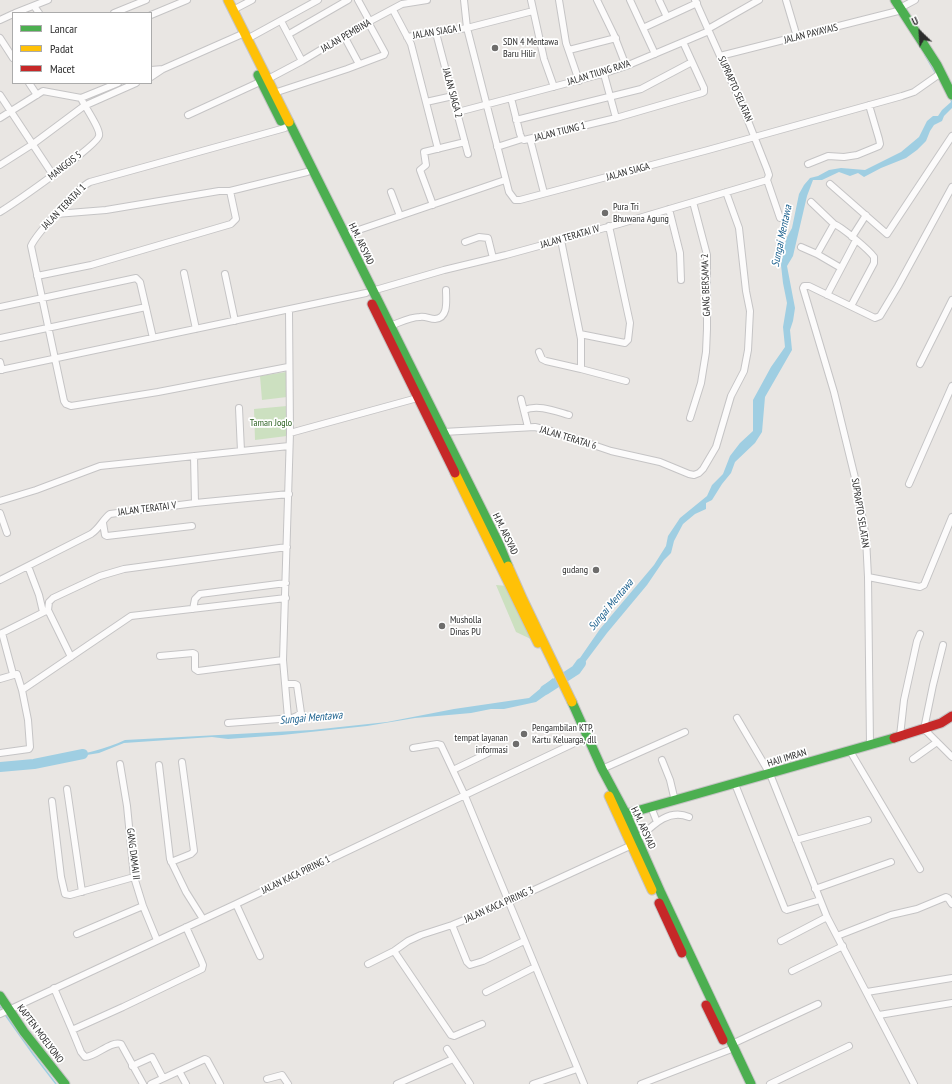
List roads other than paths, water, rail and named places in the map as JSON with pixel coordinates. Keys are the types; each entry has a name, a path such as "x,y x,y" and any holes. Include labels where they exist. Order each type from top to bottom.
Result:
{"street":[{"path":"17,12 48,0"},
{"path":"116,12 146,0"},
{"path":"152,14 188,0"},
{"name":"H.M. ARSYAD","path":"222,0 265,80 307,172 369,292 390,326 422,397 439,442 557,674"},
{"name":"H.M. ARSYAD","path":"228,0 243,37"},
{"path":"233,10 252,0"},
{"path":"152,70 163,68 282,21 318,0"},
{"path":"289,34 348,0"},
{"path":"274,93 385,54 358,0"},
{"name":"JALAN PEMBINA","path":"188,115 265,80 302,61 404,3 427,0"},
{"name":"JALAN SIAGA","path":"464,0 467,28 508,192 515,200 520,200 755,137 914,92 938,74"},
{"path":"531,0 545,66 554,87"},
{"path":"559,0 569,50 579,81"},
{"path":"597,0 616,38 626,66"},
{"path":"630,0 655,54"},
{"path":"659,0 667,17"},
{"name":"JALAN TIUNG RAYA","path":"458,112 579,81 626,66 708,30 758,0"},
{"path":"786,0 797,37"},
{"name":"JALAN PAYAYAIS","path":"720,56 797,37 899,8 915,0"},
{"path":"643,28 696,2"},
{"name":"SUPRAPTO SELATAN","path":"696,2 741,103 768,169 769,175 767,180 780,218"},
{"path":"34,6 38,12"},
{"path":"899,8 938,74 952,94"},
{"path":"393,10 411,44 438,149"},
{"name":"JALAN SIAGA I","path":"407,37 467,28 533,12"},
{"path":"0,20 12,14"},
{"path":"282,21 302,61"},
{"name":"JALAN SIAGA 2","path":"436,33 468,154"},
{"path":"344,36 359,64"},
{"path":"0,38 12,56"},
{"path":"569,50 616,38"},
{"path":"516,120 641,89 692,62 683,42"},
{"name":"JALAN TIUNG 1","path":"512,98 516,120 522,139 530,139 616,118 702,93 704,92 704,88 692,62"},
{"path":"152,76 163,68"},
{"path":"604,74 616,118"},
{"name":"H.M. ARSYAD","path":"265,80 274,93 277,106 344,234 384,330 443,432 499,544 562,685 602,769 626,814 634,842"},
{"path":"30,84 37,95"},
{"path":"0,118 44,91 81,98 116,84"},
{"path":"0,165 33,144 84,106 134,84"},
{"path":"0,95 53,175"},
{"path":"426,102 453,96"},
{"name":"MANGGIS 5","path":"0,212 53,175 87,148 99,136 97,127 84,106 81,98"},
{"path":"808,164 828,156 844,157 857,155 879,146 880,139 869,105"},
{"name":"JALAN TERATAI 1","path":"286,128 90,182 80,189 56,214 36,236 31,246 64,401 66,404 71,406 158,392 288,367"},
{"path":"830,184 886,234 888,234 952,136"},
{"path":"497,147 522,139"},
{"path":"530,139 544,193"},
{"path":"433,205 420,170 426,165 424,152 465,142"},
{"path":"56,214 106,210 219,191 230,191 307,172"},
{"path":"344,234 505,180"},
{"name":"JALAN TERATAI IV","path":"1,370 369,292 444,270 561,240 767,180"},
{"path":"866,215 827,295 874,318 878,318 882,315 952,186"},
{"path":"38,276 91,265 231,224 236,218 230,191"},
{"path":"391,192 400,216"},
{"name":"JALAN TERATAI 6","path":"443,432 528,427 555,432 611,451 660,462 688,474 697,474 703,469 716,446 731,396 744,371 748,350 750,311 746,291 739,228 726,192"},
{"name":"GANG BERSAMA 2","path":"690,418 701,383 706,352 707,321 707,255 693,202"},
{"path":"812,202 834,224 873,255 875,260 851,306"},
{"path":"669,209 680,253 681,280"},
{"path":"817,254 834,224"},
{"path":"580,334 625,343 628,340 630,324 610,226"},
{"path":"465,242 479,237 488,238 493,258"},
{"path":"561,240 580,334 581,369"},
{"path":"801,247 817,254 841,268"},
{"path":"184,273 196,329"},
{"path":"225,274 235,321"},
{"path":"0,307 136,278 140,282 153,338"},
{"name":"SUPRAPTO SELATAN","path":"827,295 809,286 804,286 803,288 834,392 857,486 866,538 868,577 870,745"},
{"path":"390,326 412,318 425,317 435,319 442,317 445,311 446,290"},
{"path":"920,364 952,300"},
{"path":"0,338 146,307"},
{"path":"288,718 283,660 289,494 289,310"},
{"path":"539,352 542,359 546,361 626,381"},
{"path":"0,362 1,370"},
{"path":"909,484 952,386"},
{"path":"290,433 422,397"},
{"path":"521,399 528,427"},
{"path":"239,408 241,451"},
{"path":"524,410 529,408 544,408 570,415"},
{"path":"0,501 36,490 96,468 289,446"},
{"path":"194,456 195,503"},
{"name":"JALAN TERATAI V","path":"0,580 91,534 103,524 110,514 195,503 289,494"},
{"path":"0,513 7,533"},
{"path":"868,577 920,587 924,586 952,517"},
{"path":"103,524 105,535 107,536 192,526"},
{"path":"13,674 1,634 46,611 49,602 53,598 94,579 118,570 203,557 287,547"},
{"path":"28,566 46,611 71,657"},
{"path":"193,609 195,599 200,594 286,583"},
{"path":"22,690 131,616 286,598"},
{"path":"900,736 904,700 917,641 920,634"},
{"path":"943,645 924,729 952,757"},
{"path":"160,656 193,653 195,654 195,669 198,671 283,660"},
{"path":"0,679 13,674 18,675 28,720 30,746 29,749 24,751 0,752"},
{"path":"228,723 297,716 301,713 297,685 285,684"},
{"name":"H.M. ARSYAD","path":"562,685 583,739 634,842 730,1047 751,1084"},
{"name":"HAJI IMRAN","path":"626,814 736,784 924,729 941,723 952,716"},
{"path":"737,718 770,774 827,917 914,1084"},
{"path":"602,769 685,732"},
{"name":"JALAN KACA PIRING 1","path":"4,1012 236,904 583,739"},
{"path":"913,759 937,742"},
{"path":"413,748 439,744 441,745 465,796 584,1084"},
{"path":"850,751 920,869"},
{"path":"453,770 488,753"},
{"path":"662,760 670,780 675,801"},
{"path":"171,862 191,854 194,851 182,762"},
{"name":"GANG DAMAI II","path":"120,764 127,806 134,877 142,906 157,940"},
{"path":"159,765 169,855 186,892 203,919"},
{"path":"736,784 785,909 787,910 820,900"},
{"path":"67,789 82,892"},
{"path":"52,801 61,878 64,891 67,895 134,877"},
{"path":"651,808 657,822"},
{"name":"JALAN KACA PIRING 3","path":"368,964 421,935 452,925 508,902 634,842 657,822 672,814 681,814 689,818"},
{"path":"796,840 868,820"},
{"path":"815,889 891,862"},
{"path":"838,936 891,916 917,909 947,896 952,904"},
{"path":"236,904 260,956"},
{"path":"77,934 142,906"},
{"path":"781,941 827,917"},
{"path":"452,925 467,962 470,965 483,961 524,941"},
{"path":"72,1030 202,969 203,965 186,927"},
{"path":"792,971 843,946"},
{"path":"394,951 451,1035 454,1036 482,1024"},
{"path":"486,992 535,967"},
{"path":"867,992 952,978"},
{"path":"54,988 81,1052 85,1057 87,1058 116,1043 119,1043 123,1047 143,1084"},
{"name":"KAPTEN MOELYONO","path":"0,996 4,1012 24,1032 65,1084"},
{"path":"878,1015 952,1003"},
{"path":"641,1084 730,1047 818,1004"},
{"path":"770,1084 849,1046"},
{"name":"H.M. ARSYAD","path":"730,1047 744,1084"},
{"path":"447,1049 470,1084"},
{"path":"132,1066 152,1057 163,1078"},
{"path":"151,1084 206,1059 220,1084"},
{"path":"397,1084 453,1059"},
{"path":"533,1084 577,1069"},
{"path":"180,1071 186,1084"},
{"path":"267,1079 282,1075 288,1084"}],"water":[{"name":"Sungai Mentawa","path":"952,96 952,108 944,116 942,121 934,125 926,141 906,158 864,177 858,173 850,176 839,172 822,180 813,180 807,196 793,256 787,266 795,308 790,330 792,350 765,397 762,432 755,443 735,462 731,473 712,500 706,503 706,509 695,514 683,524 674,541 671,553 664,560 647,585 607,633 574,677 571,671 600,629 654,565 666,546 668,536 680,518 707,496 712,485 723,474 730,456 740,443 753,431 753,400 771,367 785,347 783,327 787,303 781,265 786,239 792,228 799,194 804,185 810,178 818,176 829,170 841,168 865,170 901,152 919,137 927,121 933,116 938,116 951,102 949,97"},
{"name":"Sungai Mentawa","path":"553,678 556,686 536,702 504,709 491,709 471,713 415,718 367,726 282,735 228,739 212,737 124,743 99,753 38,763 34,766 23,765 0,767 0,765 79,755 125,740 312,730 387,722 454,709 529,698"}],"waterway":[{"path":"925,55 936,74"},
{"name":"Sungai Mentawa","path":"545,690 576,670 581,663"},
{"name":"Sungai Mentawa","path":"0,767 34,764 83,754"},
{"path":"6,1016 56,1084"}],"place":[{"name":"SDN 4 Mentawa Baru Hilir","path":"495,48"},
{"name":"Pura Tri Bhuwana Agung","path":"605,213"},
{"name":"gudang","path":"596,570"},
{"name":"Musholla Dinas PU","path":"442,626"},
{"name":"Pengambilan KTP, Kartu Keluarga, dll","path":"524,734"},
{"name":"tempat layanan informasi","path":"516,744"}],"park label":[{"name":"Taman Joglo","path":"271,423"}]}
